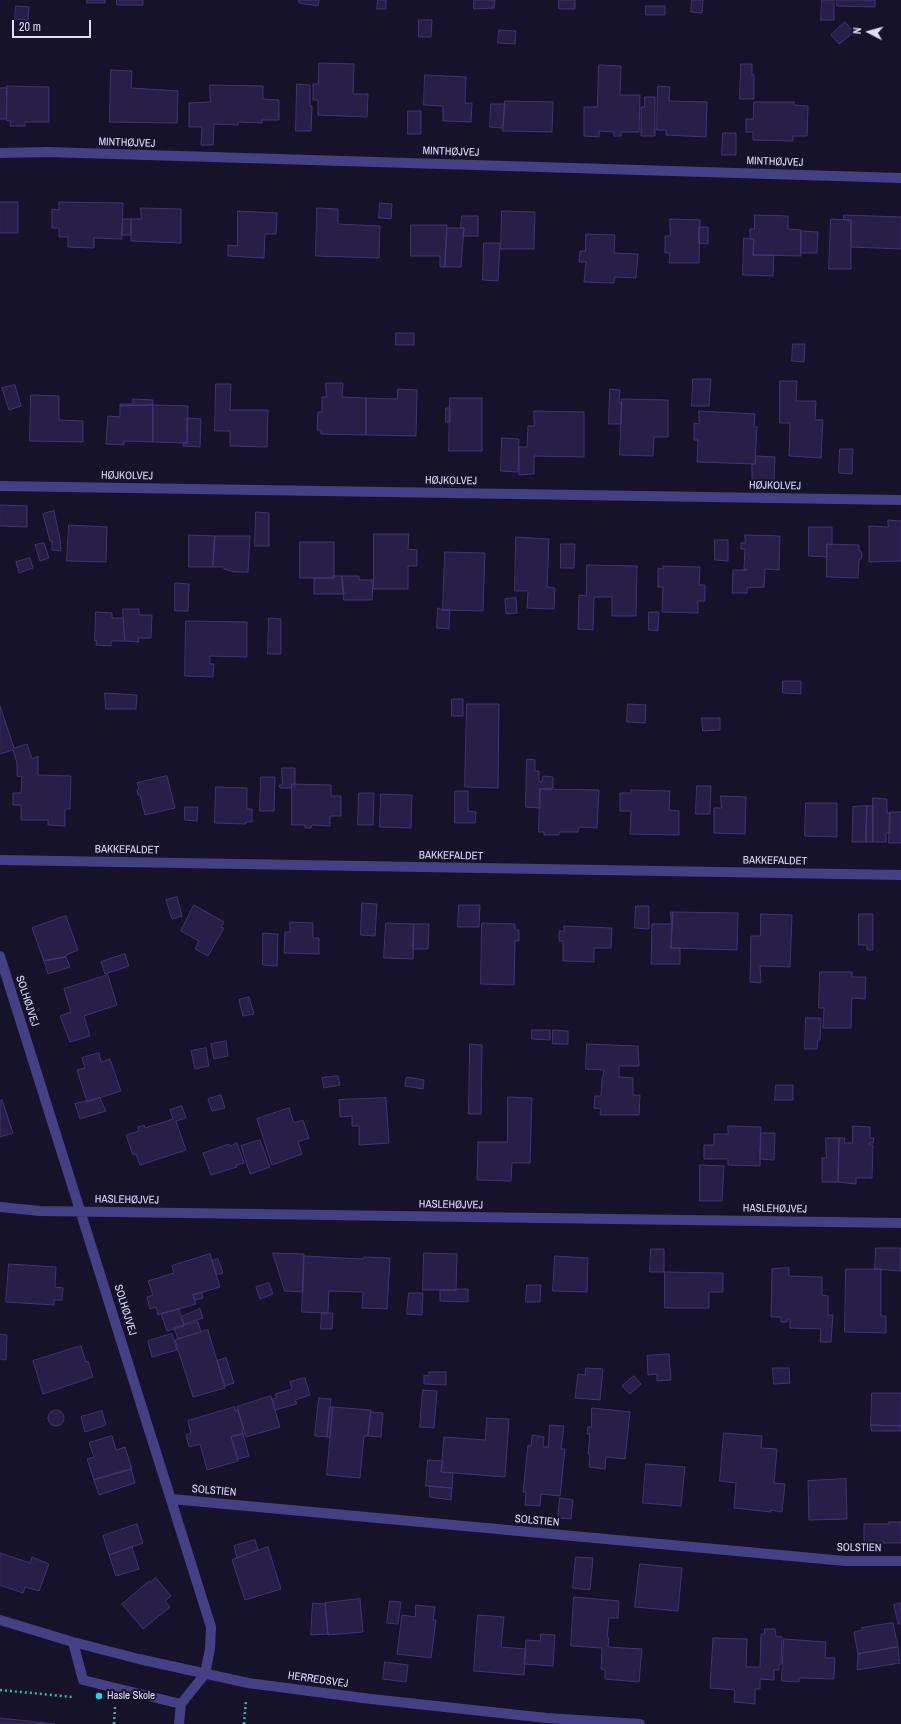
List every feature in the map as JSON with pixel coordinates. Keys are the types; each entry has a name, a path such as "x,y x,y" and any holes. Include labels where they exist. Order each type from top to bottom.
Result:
{"street":[{"name":"MINTHØJVEJ","path":"0,154 56,153 901,178"},
{"name":"HØJKOLVEJ","path":"0,486 901,500"},
{"name":"BAKKEFALDET","path":"0,860 901,875"},
{"name":"SOLHØJVEJ","path":"0,956 211,1627 210,1649 205,1674"},
{"name":"HASLEHØJVEJ","path":"0,1207 40,1211 901,1223"},
{"name":"SOLSTIEN","path":"171,1499 845,1561 901,1561"},
{"name":"HERREDSVEJ","path":"0,1620 73,1642 248,1683 548,1721 640,1724"},
{"path":"73,1642 83,1680 181,1704"},
{"path":"179,1724 181,1704 205,1674"}],"path":[{"path":"0,1690 77,1697"}],"building":[{"path":"87,0 105,0 105,3 87,3"},
{"path":"117,0 143,0 143,5 117,5"},
{"path":"299,0 319,0 318,6 299,3"},
{"path":"378,0 386,0 386,9 377,9"},
{"path":"474,0 495,0 494,8 474,9"},
{"path":"559,0 575,0 575,9 559,9"},
{"path":"692,0 703,0 702,13 691,12"},
{"path":"822,0 834,0 834,20 821,20"},
{"path":"837,0 875,0 875,7 837,6"},
{"path":"16,6 29,7 28,20 15,19"},
{"path":"646,6 665,6 665,15 646,15"},
{"path":"419,20 432,20 431,37 419,37"},
{"path":"845,22 854,32 839,44 831,35"},
{"path":"499,30 516,31 515,44 498,43"},
{"path":"319,63 354,64 353,94 368,94 367,117 318,115 318,100 313,100 313,84 318,84"},
{"path":"741,64 752,64 752,75 754,75 754,99 740,99"},
{"path":"599,65 621,66 620,95 640,95 639,132 621,132 621,136 614,136 614,132 599,131 599,137 584,136 584,107 597,107"},
{"path":"111,70 132,71 131,88 178,91 177,123 110,122"},
{"path":"425,75 466,77 465,103 472,103 471,122 443,121 443,106 424,105"},
{"path":"297,84 310,85 310,106 312,106 311,131 296,131"},
{"path":"210,85 263,86 263,99 279,100 279,120 262,120 262,123 238,122 238,125 214,124 213,145 201,145 202,127 189,127 189,103 210,102"},
{"path":"7,86 49,87 49,122 25,122 25,126 10,126 11,121 7,121"},
{"path":"658,86 670,87 669,101 707,102 706,137 666,135 666,130 657,130"},
{"path":"0,88 7,88 6,119 0,119"},
{"path":"645,97 655,97 655,136 641,136 641,107 644,107"},
{"path":"505,101 553,102 552,132 503,131"},
{"path":"754,102 794,102 794,105 808,106 807,136 793,136 793,141 753,140 753,132 746,132 746,119 753,119"},
{"path":"491,104 505,104 503,128 490,127"},
{"path":"408,111 421,111 421,134 408,134"},
{"path":"723,133 736,133 736,155 722,155"},
{"path":"0,202 18,202 18,233 0,233"},
{"path":"59,202 123,203 122,239 94,238 94,248 68,247 68,237 59,237 59,228 52,228 52,209 59,210"},
{"path":"380,203 392,204 391,219 379,218"},
{"path":"141,208 181,209 181,243 131,241 131,219 141,219"},
{"path":"317,208 338,209 338,224 380,226 379,258 316,256"},
{"path":"238,211 277,213 276,234 265,234 264,258 228,256 228,245 237,246"},
{"path":"502,211 535,212 534,249 501,249"},
{"path":"755,215 788,216 788,229 801,230 801,256 753,255 754,239 750,239 750,229 754,229"},
{"path":"844,215 901,217 901,249 851,247 851,220 844,220"},
{"path":"462,216 478,216 478,236 463,236 464,228 461,228"},
{"path":"123,219 131,219 131,235 122,235"},
{"path":"670,219 700,220 699,263 669,263 670,253 665,253 665,236 670,236"},
{"path":"831,219 851,220 851,269 829,269"},
{"path":"411,225 447,225 445,267 440,267 440,256 411,256"},
{"path":"699,227 708,227 708,244 699,243"},
{"path":"447,228 464,228 461,267 445,267"},
{"path":"801,231 818,232 817,253 801,253"},
{"path":"586,234 615,235 614,253 638,254 636,278 615,277 614,283 584,282 586,262 579,262 580,251 585,251"},
{"path":"744,238 754,239 753,255 774,255 773,276 743,275"},
{"path":"484,243 500,243 498,281 483,280"},
{"path":"396,333 414,333 414,345 396,345"},
{"path":"793,344 805,344 804,362 792,361"},
{"path":"693,379 711,379 709,406 692,406"},
{"path":"780,381 797,381 796,401 816,401 815,420 823,420 821,458 789,456 790,423 780,423"},
{"path":"326,383 343,383 342,397 366,398 366,435 321,434 321,430 317,430 318,412 322,412 322,397 326,397"},
{"path":"216,384 231,384 230,410 268,410 267,447 230,446 230,431 215,431"},
{"path":"15,385 21,406 9,410 2,388"},
{"path":"398,389 417,390 416,436 366,435 366,398 397,399"},
{"path":"610,389 620,390 619,403 622,403 621,424 609,424"},
{"path":"31,395 59,396 59,420 83,421 83,442 30,441"},
{"path":"450,398 482,398 482,451 449,451"},
{"path":"133,399 153,400 153,405 120,406 120,404 133,404"},
{"path":"622,399 668,400 668,437 654,437 653,456 620,455"},
{"path":"153,405 188,406 187,443 153,442"},
{"path":"153,405 153,442 124,441 124,445 106,444 108,416 120,417 120,406"},
{"path":"446,408 450,408 450,422 446,422"},
{"path":"534,411 584,412 584,457 534,456 534,474 519,475 519,447 527,447 528,426 534,426"},
{"path":"699,411 755,414 754,427 757,427 755,464 697,462 698,440 694,440 694,423 699,424"},
{"path":"187,418 201,419 200,447 183,446 183,443 187,443"},
{"path":"502,438 519,439 518,472 501,471"},
{"path":"840,449 853,449 852,474 839,473"},
{"path":"756,456 775,457 774,481 752,480 752,464 755,464"},
{"path":"0,505 27,506 27,527 0,526"},
{"path":"54,511 61,551 52,550 52,541 50,541 43,514"},
{"path":"256,512 269,513 269,546 255,546"},
{"path":"888,520 901,521 901,561 869,562 869,526 888,527"},
{"path":"69,525 107,527 106,562 67,561"},
{"path":"809,527 832,527 832,545 827,544 827,557 809,556"},
{"path":"374,534 409,534 408,549 417,550 417,566 408,566 408,589 374,589"},
{"path":"189,535 215,536 213,567 189,567"},
{"path":"745,535 780,536 779,570 765,569 764,587 747,588 747,593 732,593 733,570 747,570 744,569 745,549 741,549 741,543 745,543"},
{"path":"215,536 250,536 248,572 234,572 224,569 224,567 213,567"},
{"path":"516,537 549,539 547,587 555,588 554,609 527,608 528,591 515,591"},
{"path":"715,540 728,540 728,561 715,560"},
{"path":"300,542 334,542 334,578 300,578"},
{"path":"44,543 49,558 40,561 35,545"},
{"path":"561,544 575,544 574,568 561,568"},
{"path":"827,544 859,545 859,550 861,551 862,555 861,559 859,560 858,578 827,577"},
{"path":"445,552 485,553 483,611 443,610"},
{"path":"30,558 33,568 19,573 16,562"},
{"path":"587,565 637,566 636,616 612,616 612,597 594,597 593,630 578,629 579,595 586,596"},
{"path":"663,566 700,567 699,585 705,585 705,601 698,601 698,613 662,612 663,587 658,587 658,568 663,569"},
{"path":"333,576 342,576 344,594 314,594 314,578 334,578"},
{"path":"342,576 359,576 359,580 373,580 372,600 344,600"},
{"path":"175,583 189,584 188,611 175,611"},
{"path":"516,598 517,613 506,614 505,599"},
{"path":"438,608 443,610 450,609 449,629 437,628"},
{"path":"123,609 139,609 139,615 152,615 151,638 138,638 139,642 125,641"},
{"path":"96,612 112,613 112,618 123,618 125,641 111,641 111,646 96,645"},
{"path":"649,612 659,612 658,631 649,630"},
{"path":"269,618 281,619 281,654 268,654"},
{"path":"186,621 247,622 247,657 210,656 210,664 214,664 213,677 185,676"},
{"path":"783,681 801,681 801,694 783,693"},
{"path":"105,693 137,695 136,709 106,709"},
{"path":"452,699 463,699 463,716 452,716"},
{"path":"467,704 499,704 498,788 465,787"},
{"path":"628,704 646,705 645,723 627,722"},
{"path":"0,706 14,748 27,744 32,759 38,756 38,775 71,776 70,809 65,809 65,826 48,825 48,820 21,820 21,805 13,805 13,793 21,793 22,777 17,776 17,763 13,750 0,754"},
{"path":"702,718 720,718 720,730 703,731"},
{"path":"527,759 535,760 535,771 539,771 539,781 542,782 543,776 553,777 553,788 540,789 540,808 526,807"},
{"path":"282,768 295,768 295,785 292,784 292,788 280,788 279,785 282,785"},
{"path":"167,776 175,808 145,815 140,795 138,795 137,790 139,789 137,783"},
{"path":"261,777 275,777 274,811 260,811"},
{"path":"292,784 331,785 331,796 341,796 341,816 330,816 330,826 312,825 311,828 305,828 305,825 292,825"},
{"path":"697,786 711,786 710,814 696,814"},
{"path":"216,787 247,788 247,809 252,809 252,822 246,822 246,824 215,823"},
{"path":"540,789 599,790 597,828 579,827 578,832 559,832 559,835 544,835 544,832 539,832"},
{"path":"631,790 670,791 669,810 679,811 679,835 630,834 631,811 620,811 620,793 631,793"},
{"path":"455,791 468,791 468,811 476,812 475,823 455,823"},
{"path":"359,793 374,793 373,825 358,825"},
{"path":"381,794 412,795 411,828 380,827"},
{"path":"721,796 746,797 745,834 714,833 714,808 721,808"},
{"path":"873,798 887,799 887,813 890,813 890,833 886,833 886,842 873,842"},
{"path":"806,803 837,803 837,837 805,836"},
{"path":"867,806 873,806 873,842 866,842"},
{"path":"867,806 866,842 852,842 853,807"},
{"path":"185,807 198,807 197,821 185,820"},
{"path":"890,812 901,812 901,843 889,843"},
{"path":"177,897 182,916 172,919 166,900"},
{"path":"362,903 377,904 375,936 361,935"},
{"path":"194,905 224,922 221,927 224,928 208,956 195,949 199,941 181,931"},
{"path":"459,905 480,905 479,927 458,927"},
{"path":"636,906 649,906 649,929 635,928"},
{"path":"671,912 673,912 671,948 680,948 680,964 651,964 652,924 671,924"},
{"path":"673,912 738,913 737,950 671,948"},
{"path":"761,914 792,915 790,967 760,966 761,983 750,982 751,936 760,936"},
{"path":"859,914 873,914 873,950 867,950 867,945 859,945"},
{"path":"66,916 78,950 66,955 66,957 44,961 32,928"},
{"path":"290,922 313,923 313,938 319,938 319,954 284,953 285,932 290,932"},
{"path":"386,923 414,924 413,959 384,958"},
{"path":"482,923 515,924 515,930 519,930 519,941 515,941 514,985 481,984"},
{"path":"414,924 429,924 428,949 413,949"},
{"path":"564,926 612,928 611,948 594,948 594,962 563,961 563,941 559,941 559,931 564,931"},
{"path":"263,933 278,934 277,966 263,965"},
{"path":"125,954 129,966 105,974 101,962"},
{"path":"66,957 70,967 48,974 44,961"},
{"path":"820,972 852,972 852,977 866,977 865,999 852,998 851,1028 823,1028 824,1008 819,1008"},
{"path":"108,975 117,1005 84,1016 90,1036 70,1042 60,1016 71,1012 64,989"},
{"path":"249,997 254,1014 243,1016 239,1000"},
{"path":"806,1018 821,1018 820,1040 818,1040 817,1049 805,1049"},
{"path":"532,1030 550,1030 550,1040 532,1039"},
{"path":"553,1030 568,1031 568,1044 553,1044"},
{"path":"226,1041 228,1056 214,1059 211,1044"},
{"path":"470,1044 482,1045 481,1114 469,1114"},
{"path":"587,1044 638,1046 639,1066 619,1066 619,1077 633,1078 633,1095 640,1095 639,1115 600,1115 601,1109 594,1108 595,1096 601,1096 604,1070 586,1069"},
{"path":"206,1048 209,1066 195,1069 191,1051"},
{"path":"99,1053 101,1062 110,1059 121,1091 87,1102 77,1070 85,1068 82,1058"},
{"path":"338,1076 340,1085 324,1088 322,1078"},
{"path":"407,1077 424,1080 423,1089 405,1086"},
{"path":"776,1085 793,1085 793,1100 775,1100"},
{"path":"221,1095 225,1108 212,1111 208,1099"},
{"path":"508,1097 532,1098 530,1163 512,1163 511,1181 477,1180 478,1142 507,1142"},
{"path":"100,1098 106,1111 80,1119 75,1104"},
{"path":"386,1098 389,1143 359,1145 359,1126 352,1126 352,1116 340,1117 339,1100"},
{"path":"2,1100 13,1133 0,1137 0,1101"},
{"path":"182,1106 186,1118 176,1121 186,1150 140,1165 136,1154 133,1155 126,1135 139,1131 138,1127 144,1125 145,1128 173,1119 170,1110"},
{"path":"289,1108 294,1123 303,1120 309,1138 298,1142 302,1154 272,1165 257,1119"},
{"path":"728,1126 761,1127 760,1166 728,1165 728,1159 704,1159 704,1145 714,1145 714,1134 728,1134"},
{"path":"853,1126 870,1127 870,1138 874,1138 873,1143 869,1143 869,1145 873,1145 872,1178 856,1178 856,1184 838,1182 839,1138 845,1138 844,1143 852,1143"},
{"path":"761,1133 775,1133 774,1160 760,1159"},
{"path":"826,1138 839,1138 838,1182 822,1182 822,1158 826,1158"},
{"path":"260,1140 270,1167 250,1174 241,1146"},
{"path":"237,1143 244,1163 236,1165 237,1167 211,1175 203,1153 229,1144 230,1146"},
{"path":"700,1165 724,1166 722,1201 700,1201"},
{"path":"876,1248 900,1248 900,1271 875,1269"},
{"path":"651,1249 664,1249 664,1272 650,1272"},
{"path":"273,1253 304,1254 303,1292 285,1291"},
{"path":"424,1253 457,1254 456,1290 423,1290"},
{"path":"210,1254 220,1287 193,1295 196,1304 158,1315 156,1307 150,1309 147,1297 153,1295 148,1281 174,1273 172,1266"},
{"path":"304,1256 363,1259 364,1257 390,1258 387,1309 362,1308 363,1292 329,1291 328,1313 302,1312"},
{"path":"555,1256 588,1258 587,1292 553,1291"},
{"path":"218,1259 223,1273 216,1275 212,1261"},
{"path":"9,1264 56,1267 55,1287 63,1288 62,1300 54,1300 54,1305 6,1302"},
{"path":"789,1268 789,1276 822,1277 822,1295 828,1296 828,1315 833,1315 831,1342 820,1342 821,1329 790,1328 790,1319 787,1319 787,1322 781,1322 781,1317 771,1317 772,1269"},
{"path":"846,1269 881,1269 881,1316 886,1316 886,1333 845,1332"},
{"path":"665,1272 723,1273 723,1292 709,1292 709,1308 665,1308"},
{"path":"269,1283 273,1294 260,1299 256,1287"},
{"path":"527,1285 541,1285 540,1302 526,1302"},
{"path":"468,1289 468,1302 440,1301 440,1290"},
{"path":"202,1293 203,1298 195,1300 193,1295"},
{"path":"409,1293 423,1293 422,1315 407,1314"},
{"path":"179,1309 184,1326 167,1331 161,1314"},
{"path":"200,1309 203,1318 184,1324 181,1317"},
{"path":"322,1313 333,1313 332,1329 321,1329"},
{"path":"198,1322 201,1332 178,1339 174,1328"},
{"path":"208,1330 225,1388 193,1397 175,1340"},
{"path":"0,1334 7,1335 6,1360 0,1359"},
{"path":"172,1334 177,1350 152,1357 148,1341"},
{"path":"81,1346 93,1377 43,1394 33,1361"},
{"path":"669,1354 671,1380 657,1381 657,1374 648,1375 647,1356"},
{"path":"226,1358 234,1383 225,1386 217,1361"},
{"path":"586,1368 603,1369 600,1400 575,1398 578,1374 585,1375"},
{"path":"773,1368 789,1368 790,1383 774,1384"},
{"path":"429,1372 446,1372 446,1385 424,1384 424,1375 429,1376"},
{"path":"634,1376 641,1384 630,1394 622,1386"},
{"path":"305,1378 310,1395 295,1400 297,1404 275,1410 272,1399 277,1398 275,1394 292,1389 290,1382"},
{"path":"423,1390 437,1391 434,1428 420,1427"},
{"path":"872,1393 901,1393 901,1426 871,1425"},
{"path":"271,1396 280,1427 246,1437 237,1407"},
{"path":"319,1398 331,1399 327,1437 315,1436"},
{"path":"235,1407 235,1411 238,1410 244,1429 242,1430 243,1434 231,1437 238,1461 207,1470 200,1444 189,1447 186,1435 191,1433 188,1421"},
{"path":"330,1407 333,1407 330,1438 327,1437"},
{"path":"333,1407 371,1410 368,1436 364,1436 360,1478 327,1475"},
{"path":"592,1408 630,1412 625,1459 606,1457 605,1469 589,1467 590,1455 588,1454 590,1434 587,1434 588,1427 591,1427"},
{"path":"56,1410 63,1415 64,1418 59,1425 56,1426 49,1421 48,1418 53,1411"},
{"path":"102,1411 106,1425 85,1432 81,1417"},
{"path":"371,1412 383,1413 381,1437 368,1436"},
{"path":"487,1418 509,1419 505,1477 441,1472 444,1437 485,1440"},
{"path":"550,1425 564,1426 561,1449 565,1449 560,1496 541,1494 540,1506 525,1505 526,1492 523,1492 528,1445 531,1446 532,1435 544,1437 543,1447 548,1447"},
{"path":"871,1425 901,1426 901,1431 872,1431"},
{"path":"724,1433 762,1436 761,1448 777,1449 774,1483 785,1484 782,1512 734,1508 736,1483 720,1481"},
{"path":"243,1434 249,1456 238,1459 231,1437"},
{"path":"112,1436 116,1450 125,1447 132,1469 94,1480 87,1459 94,1457 89,1443"},
{"path":"428,1460 443,1461 441,1472 453,1473 452,1488 426,1486"},
{"path":"646,1464 685,1467 681,1506 643,1503"},
{"path":"131,1469 135,1483 99,1495 94,1480"},
{"path":"846,1479 847,1519 809,1520 808,1481"},
{"path":"430,1486 452,1488 451,1500 430,1497"},
{"path":"560,1498 573,1500 571,1519 558,1518"},
{"path":"889,1522 901,1522 901,1543 864,1543 864,1524 889,1524"},
{"path":"137,1524 143,1543 109,1555 103,1536"},
{"path":"255,1540 258,1550 237,1558 234,1546"},
{"path":"132,1547 139,1569 116,1576 109,1555"},
{"path":"268,1547 281,1589 245,1600 232,1560"},
{"path":"0,1553 30,1563 32,1557 49,1564 39,1591 25,1587 23,1593 0,1585"},
{"path":"576,1557 593,1558 590,1590 573,1588"},
{"path":"640,1564 682,1568 678,1611 635,1607"},
{"path":"156,1578 171,1596 165,1601 170,1607 143,1629 122,1604 149,1581 150,1582"},
{"path":"574,1597 619,1601 618,1618 609,1618 607,1638 609,1638 608,1647 642,1649 639,1682 605,1679 605,1670 601,1669 602,1648 571,1646"},
{"path":"360,1599 363,1632 328,1635 325,1603"},
{"path":"390,1601 401,1602 398,1624 387,1623"},
{"path":"313,1603 325,1604 328,1634 311,1635"},
{"path":"901,1603 901,1624 898,1624 894,1605"},
{"path":"416,1605 435,1607 433,1620 436,1620 431,1658 397,1654 402,1615 415,1617"},
{"path":"478,1615 504,1617 501,1647 526,1649 524,1675 474,1671"},
{"path":"893,1623 898,1647 858,1654 854,1632 863,1630 862,1628"},
{"path":"765,1629 775,1629 776,1636 782,1637 781,1664 779,1665 779,1670 774,1670 774,1680 760,1679 760,1689 755,1689 755,1704 734,1702 735,1690 710,1688 713,1638 747,1639 746,1667 760,1667 761,1634 764,1634"},
{"path":"541,1634 555,1635 553,1666 524,1664 526,1640 540,1641"},
{"path":"784,1639 826,1642 825,1658 835,1658 834,1679 799,1678 799,1682 782,1681"},
{"path":"898,1647 900,1663 857,1670 858,1654"},
{"path":"385,1662 408,1665 406,1682 383,1679"},
{"path":"0,1718 55,1724 0,1724"}],"place":[{"name":"Hasle Skole","path":"99,1696"}]}
